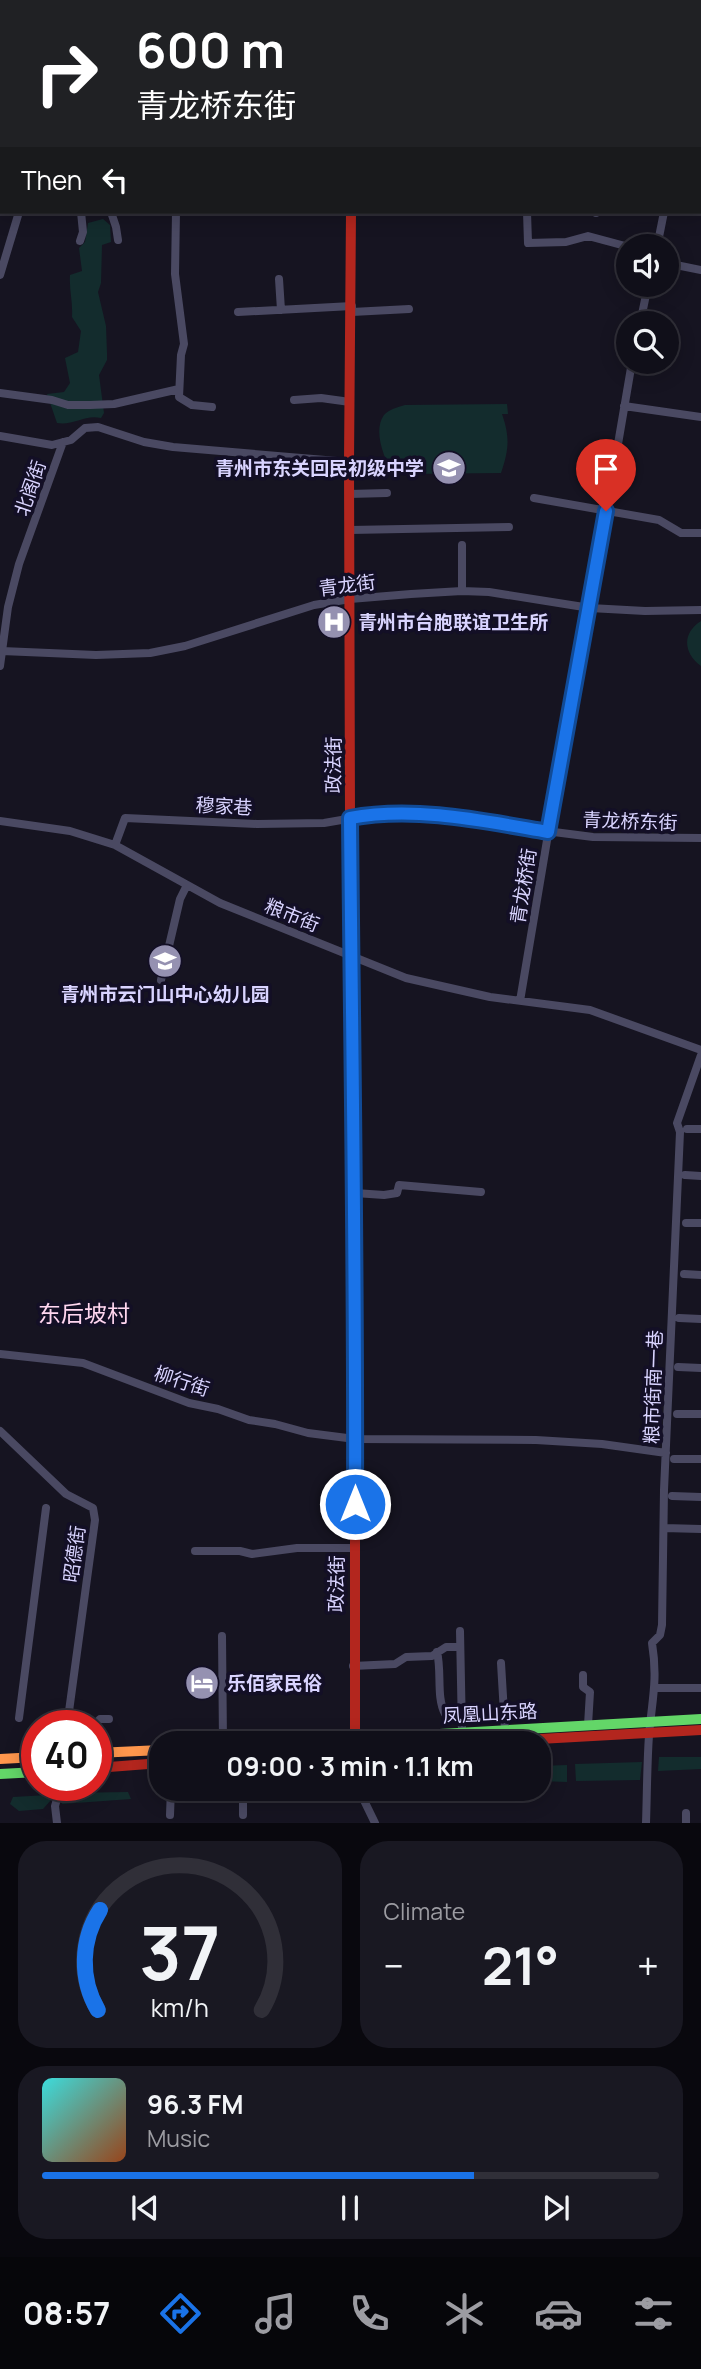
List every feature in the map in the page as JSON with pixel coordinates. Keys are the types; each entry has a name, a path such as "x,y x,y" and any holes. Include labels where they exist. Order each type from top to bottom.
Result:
{"street":[{"path":"0,275 18,214"},
{"path":"80,241 83,232 81,214"},
{"path":"112,214 117,240"},
{"path":"176,214 175,274 184,344 179,397 192,405 212,407"},
{"name":"政法街","path":"351,214 349,494 355,1193 355,1731"},
{"path":"527,214 528,243 566,242 588,236 616,244"},
{"path":"660,234 664,214"},
{"path":"679,266 701,270"},
{"path":"279,279 281,310"},
{"path":"239,312 409,309"},
{"name":"青龙桥街","path":"520,1002 630,374"},
{"path":"0,393 52,400 68,405 90,405 114,404 178,389"},
{"path":"293,400 321,398 350,402"},
{"path":"624,406 701,417"},
{"path":"0,436 52,444 71,440 85,428 98,427 144,442 173,447 349,462"},
{"name":"北阁街","path":"0,666 8,607 19,564 63,442"},
{"path":"349,494 387,492"},
{"path":"534,499 659,520 681,533 701,533"},
{"path":"350,530 509,527"},
{"path":"461,591 462,545"},
{"name":"青龙街","path":"2,650 96,655 150,653 185,646 314,605 350,599 461,591 505,594 590,608 701,610"},
{"name":"青龙桥东街","path":"350,818 376,814 421,815 604,837 701,838"},
{"name":"穆家巷","path":"115,845 125,818 257,824 324,823 350,818"},
{"name":"粮市街","path":"0,821 69,831 115,845 220,903 406,978 520,1002 590,1010 701,1050"},
{"path":"161,980 180,899 187,885"},
{"name":"粮市街南一巷","path":"646,1823 656,1665 652,1643 660,1635 662,1625 666,1453 680,1132 677,1123 701,1055"},
{"path":"687,1129 701,1129"},
{"path":"685,1175 701,1176"},
{"path":"355,1193 397,1193 399,1185 481,1192"},
{"path":"686,1223 701,1223"},
{"path":"684,1274 701,1275"},
{"path":"679,1318 701,1319"},
{"name":"柳行街","path":"0,1354 83,1363 189,1402 249,1420 308,1433 355,1439 536,1440 602,1444 666,1453"},
{"path":"678,1367 701,1368"},
{"path":"677,1414 701,1415"},
{"name":"昭德街","path":"0,1431 66,1494 93,1508 95,1520 69,1710"},
{"path":"674,1458 701,1459"},
{"path":"672,1496 701,1497"},
{"path":"19,1718 46,1508"},
{"path":"664,1528 701,1529"},
{"path":"195,1551 240,1551 252,1554 297,1548 354,1548"},
{"path":"460,1631 462,1731"},
{"path":"222,1636 223,1731"},
{"path":"353,1666 395,1664 406,1657 432,1656 446,1647 460,1647"},
{"path":"437,1652 441,1665 441,1707 445,1714"},
{"path":"501,1663 505,1730"},
{"path":"583,1675 583,1687 590,1692 588,1725"},
{"path":"655,1688 701,1688"},
{"name":"凤凰山东路","path":"551,1736 650,1727 701,1719"},
{"name":"凤凰山东路","path":"484,1731 588,1725 701,1730"},
{"path":"112,1752 149,1751"},
{"path":"0,1759 21,1757"},
{"path":"112,1767 149,1764"},
{"path":"0,1774 21,1773"},
{"path":"56,1801 57,1823"},
{"path":"170,1815 171,1801"},
{"path":"243,1801 243,1815"},
{"path":"364,1801 375,1823"},
{"path":"686,1813 686,1823"}],"green space":[{"path":"103,219 110,225 111,242 102,245 101,283 98,292 106,326 107,360 99,375 104,413 101,418 57,423 47,394 64,392 70,383 65,358 78,352 81,331 72,317 70,275 82,271 79,248 85,242 88,223"},
{"path":"507,404 508,414 502,414 508,444 501,473 406,474 388,465 379,433 384,415 391,410 405,405"},
{"path":"701,621 701,666 691,655 687,643 690,631"},
{"path":"659,1757 701,1757 701,1769 658,1771"},
{"path":"642,1762 640,1780 576,1781 575,1764"},
{"path":"567,1765 567,1782 551,1781 551,1766"},
{"path":"112,1792 128,1792 131,1799 112,1800"},
{"path":"13,1797 21,1797 21,1801 50,1801 43,1809 19,1811 10,1804"},
{"path":"63,1801 103,1801 62,1804"}],"traffic: fast":[{"path":"491,1731 701,1719"},
{"path":"0,1774 21,1773"}],"traffic: slow":[{"path":"350,819 355,1119 355,1430"},
{"path":"112,1752 149,1751"},
{"path":"0,1759 21,1758"}],"traffic: jam":[{"path":"350,819 351,214"},
{"path":"355,1430 355,1731"},
{"path":"551,1738 701,1730"},
{"path":"112,1767 149,1764"}],"place":[{"name":"青州市东关回民初级中学","path":"449,468"},
{"name":"青州市台胞联谊卫生所","path":"334,622"},
{"name":"青州市云门山中心幼儿园","path":"165,961"},
{"name":"乐佰家民俗","path":"202,1683"}],"district":[{"name":"东后坡村","path":"84,1314"}],"route":[{"path":"355,1504 355,1119 350,818 376,814 421,815 475,820 548,832 606,511"}]}
